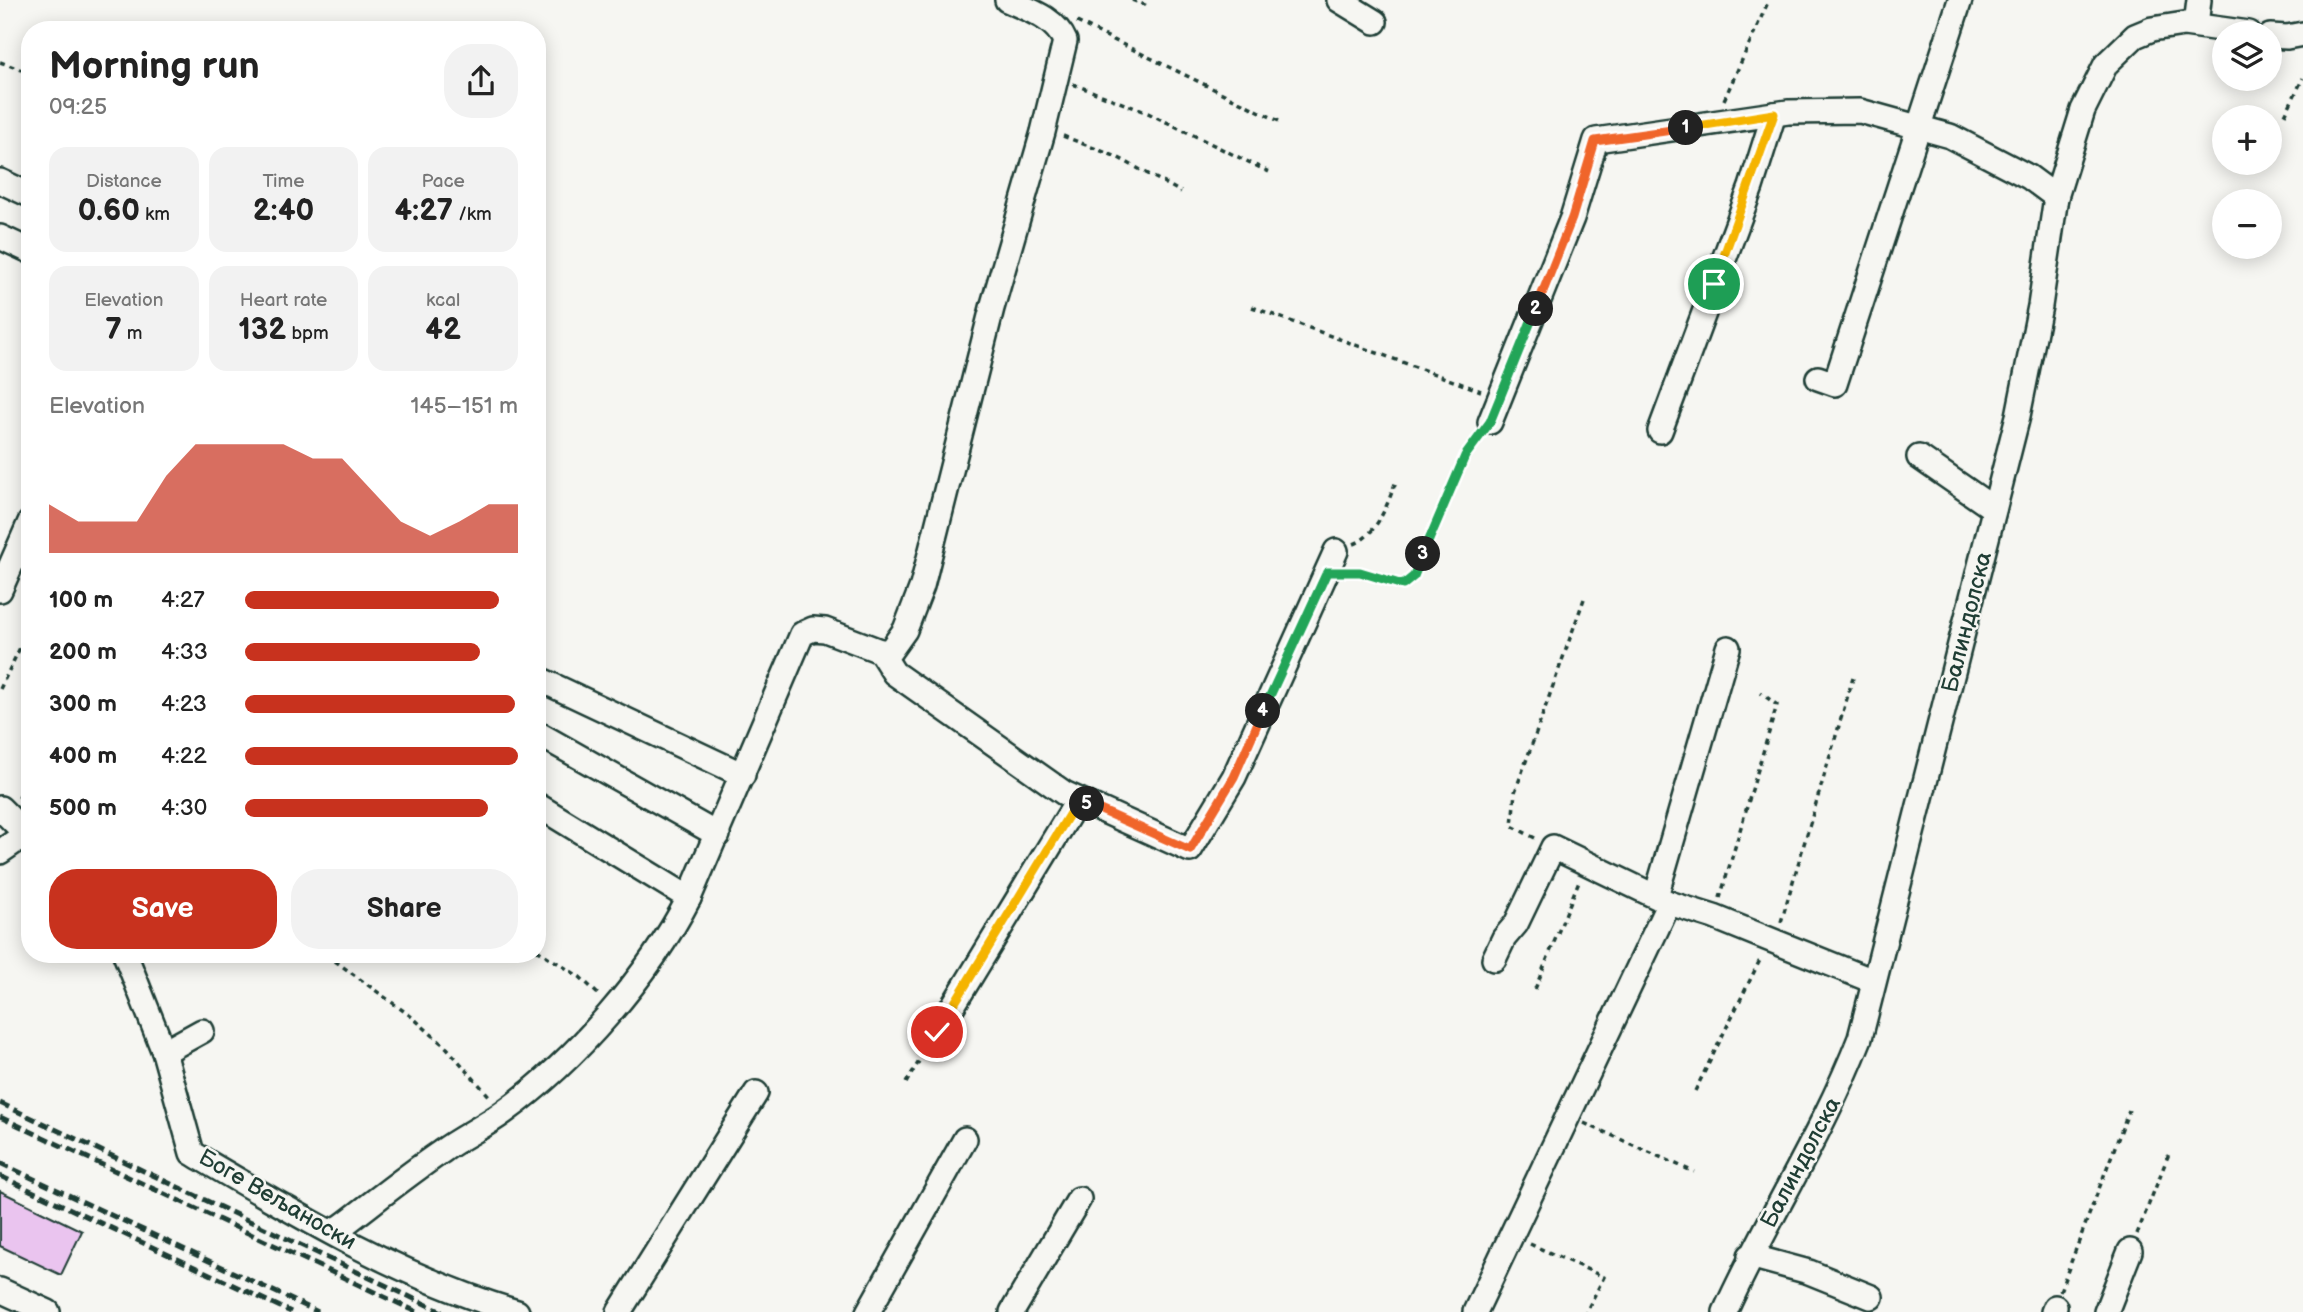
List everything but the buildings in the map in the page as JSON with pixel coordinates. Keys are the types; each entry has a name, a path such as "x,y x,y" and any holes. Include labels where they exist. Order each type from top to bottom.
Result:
{"street":[{"path":"331,1231 342,1226 441,1152 504,1112 564,1062 612,1007 675,926 718,835 802,634 813,629 825,630 880,651 890,651 905,630 922,586 992,308 1043,132 1065,41 1060,30 1051,23 1007,0"},
{"path":"1339,0 1375,22"},
{"path":"1818,378 1835,384 1960,0"},
{"path":"2196,25 2199,0"},
{"name":"Балиндолска","path":"1725,1312 1750,1256 1845,1077 1860,1038 2018,416 2040,306 2056,197 2083,110 2106,64 2135,36 2169,25 2212,27"},
{"path":"2282,37 2303,34"},
{"path":"1490,422 1572,218 1595,141 1774,114 1860,111 1950,136 2029,177 2056,197"},
{"path":"1660,431 1751,187 1764,135 1774,114"},
{"path":"0,181 21,191"},
{"path":"0,237 21,247"},
{"path":"1919,457 1994,509"},
{"path":"0,590 21,543"},
{"path":"880,651 894,673 972,731 1078,800 1190,850 1234,777 1331,561"},
{"path":"1475,1312 1569,1116 1663,899 1728,648"},
{"path":"546,682 744,775"},
{"path":"546,738 718,835"},
{"path":"937,1032 1078,800"},
{"path":"546,811 689,898"},
{"path":"5,813 21,829"},
{"path":"0,852 21,840"},
{"path":"1494,959 1504,938 1516,924 1553,847 1663,899 1873,981"},
{"name":"Боге Вељаноски","path":"129,963 164,1052 192,1153 419,1279 464,1297 517,1312"},
{"path":"164,1052 202,1031"},
{"path":"619,1312 757,1093"},
{"path":"868,1312 965,1139"},
{"path":"1012,1312 1079,1199"},
{"path":"2106,1312 2130,1251"},
{"path":"1750,1256 1809,1272 1871,1297"},
{"path":"0,1290 48,1312"}],"path":[{"path":"1132,0 1150,7"},
{"path":"1716,124 1769,0"},
{"path":"1051,23 1080,22 1279,121"},
{"path":"0,62 21,70"},
{"path":"2285,115 2303,78"},
{"path":"1055,80 1148,113 1269,172"},
{"path":"1043,132 1063,136 1116,157 1181,192"},
{"path":"1252,307 1500,398"},
{"path":"1331,561 1396,584 1409,583 1465,456 1490,422"},
{"path":"1331,561 1366,539 1391,497 1396,481"},
{"path":"1553,847 1512,826 1512,810 1515,792 1584,599"},
{"path":"0,689 21,646"},
{"path":"1695,1091 1773,940 1853,678"},
{"path":"1714,917 1777,705 1761,693"},
{"path":"5,813 21,788"},
{"path":"1535,989 1587,861"},
{"path":"546,956 580,977 612,1007"},
{"path":"338,963 412,1017 447,1048 504,1112"},
{"path":"906,1083 937,1032"},
{"path":"2054,1309 2129,1110"},
{"path":"1569,1116 1694,1172"},
{"path":"2130,1251 2169,1151"},
{"path":"1511,1235 1604,1277 1586,1312"}],"railway":[{"path":"0,1103 442,1312"},
{"path":"0,1117 417,1312"},
{"path":"0,1163 318,1312"},
{"path":"0,1176 291,1312"}],"route":[{"path":"937,1032 1078,800 1190,850 1234,777 1327,572 1360,572 1396,584 1409,583 1465,456 1490,422 1572,218 1595,141 1774,114 1764,135 1751,187 1714,284"}]}
